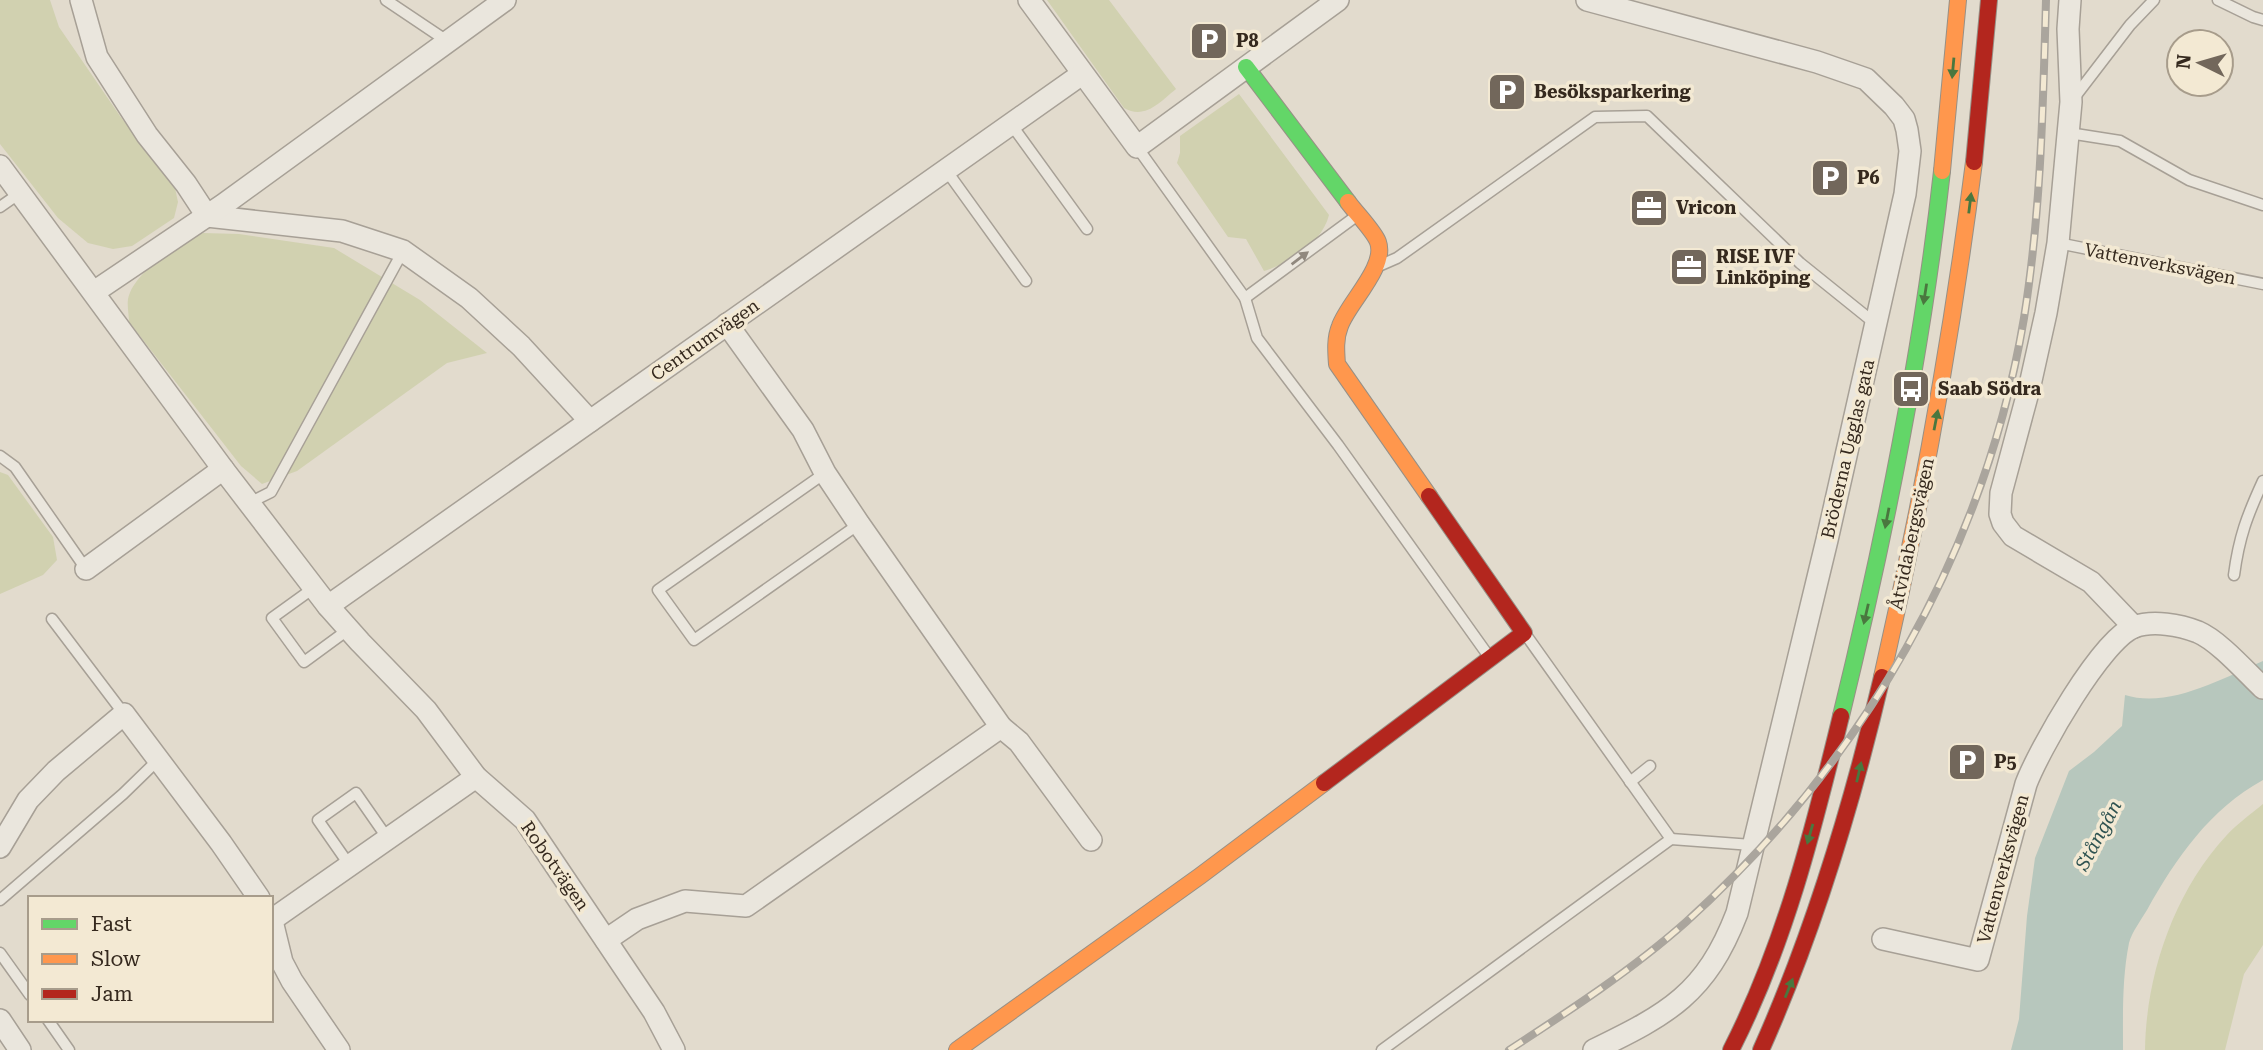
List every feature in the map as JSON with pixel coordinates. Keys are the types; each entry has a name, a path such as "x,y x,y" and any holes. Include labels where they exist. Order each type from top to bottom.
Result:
{"main road":[{"name":"Åtvidabergsvägen","path":"1731,1050 1763,980 1794,891 1828,770 1881,547 1911,389 1938,208 1958,0"},
{"name":"Åtvidabergsvägen","path":"1761,1050 1809,938 1833,868 1856,785 1908,559 1940,394 1964,243 1989,0"},
{"path":"957,1050 1200,876 1524,633 1337,364 1333,348 1339,323 1376,266 1378,242 1246,67"}],"street":[{"path":"81,0 97,57 147,135 186,184 207,216"},
{"path":"94,292 207,216 505,0"},
{"path":"1029,0 1137,147 1338,0"},
{"name":"Bröderna Ugglas gata","path":"1587,0 1866,79 1904,119 1909,172 1877,325 1737,913 1726,942 1709,969 1688,994 1664,1013 1594,1050"},
{"path":"2070,0 2068,29 2071,102 2058,243 2030,386 2001,493 2000,514 2013,536 2091,582 2134,627 2176,625 2201,633 2263,688"},
{"name":"Centrumvägen","path":"328,606 1082,74"},
{"name":"Robotvägen","path":"0,166 223,469 328,606 426,710 476,777 525,820 654,1012 674,1050"},
{"path":"207,216 342,231 403,251 469,298 521,346 590,421"},
{"path":"727,324 803,430 825,473 859,524 1001,727 1019,742 1091,841"},
{"path":"86,569 223,469"},
{"name":"Vattenverksvägen","path":"1883,939 1978,960 2026,784 2034,764 2050,732 2112,642 2134,627"},
{"path":"0,847 28,800 56,771 124,714 258,896"},
{"path":"606,940 637,919 685,901 746,906 1001,727"},
{"path":"273,917 476,777"},
{"path":"273,922 282,962 339,1050"},
{"path":"0,1020 20,1050"}],"lane":[{"path":"386,0 447,41"},
{"path":"2071,102 2130,25 2154,0"},
{"path":"2218,0 2253,18 2263,20"},
{"path":"1376,266 1397,258 1595,117 1647,116 1800,263 1877,325"},
{"path":"1011,124 1087,229"},
{"path":"2068,133 2120,141 2189,180 2263,205"},
{"path":"1137,147 1245,298 1257,338 1338,445 1491,659"},
{"path":"946,170 1026,281"},
{"path":"0,207 20,192"},
{"path":"1245,298 1357,215"},
{"name":"Vattenverksvägen","path":"2058,243 2263,284"},
{"path":"249,503 271,492 403,251"},
{"path":"0,456 15,467 86,569"},
{"path":"825,473 658,590 694,640 859,524"},
{"path":"2234,575 2238,541 2263,481"},
{"path":"314,587 272,618 304,662 349,629"},
{"path":"52,619 124,714"},
{"path":"1524,633 1671,839"},
{"path":"0,900 123,794 159,759"},
{"path":"1630,782 1650,766"},
{"path":"350,866 318,820 356,793 388,839"},
{"path":"1382,1050 1671,839 1752,845"},
{"path":"0,953 28,992"},
{"path":"49,1022 69,1050"}],"green space":[{"path":"0,0 50,0 59,27 120,116 175,188 178,202 174,218 132,246 113,249 88,243 58,218 0,144"},
{"path":"1047,0 1109,0 1176,89 1145,111 1124,108"},
{"path":"1239,94 1329,215 1320,234 1304,250 1284,263 1264,271 1246,239 1228,237 1177,163 1180,136"},
{"path":"203,233 239,234 334,248 420,300 487,353 447,363 297,471 262,484 241,466 129,322 128,299 139,278 170,251"},
{"path":"0,472 8,475 53,537 57,560 43,575 0,594"},
{"path":"2263,804 2263,945 2244,974 2225,1050 2145,1050 2157,964 2178,909 2208,858 2230,832"}],"water":[{"name":"Stångån","path":"2263,661 2263,780 2227,805 2196,836 2134,930 2125,969 2123,1050 2011,1050 2019,1019 2027,916 2035,858 2069,771 2122,726 2125,695 2159,698 2177,695 2196,690"}],"railway":[{"path":"1509,1050 1644,957 1686,922 1749,860 1807,794 1860,723 1906,649 1946,570 1979,489 2005,405 2024,318 2038,199 2046,0"}],"traffic: fast":[{"path":"1246,67 1348,202"},
{"path":"1841,716 1873,581 1913,376 1942,171"}],"traffic: slow":[{"path":"1942,171 1958,0"},
{"path":"1882,677 1934,421 1974,162"},
{"path":"1348,202 1376,238 1379,252 1372,274 1340,326 1336,349 1337,364 1429,496"},
{"path":"957,1050 1200,876 1324,783"}],"traffic: jam":[{"path":"1974,162 1989,0"},
{"path":"1324,783 1524,633 1429,496"},
{"path":"1761,1050 1815,913 1845,819 1882,677"},
{"path":"1731,1050 1767,969 1796,886 1841,716"}],"place":[{"name":"P8","path":"1209,41"},
{"name":"Besöksparkering","path":"1507,92"},
{"name":"P6","path":"1830,178"},
{"name":"Vricon","path":"1649,208"},
{"name":"RISE IVF Linköping","path":"1689,267"},
{"name":"Saab Södra","path":"1911,389"},
{"name":"P5","path":"1967,762"}]}
